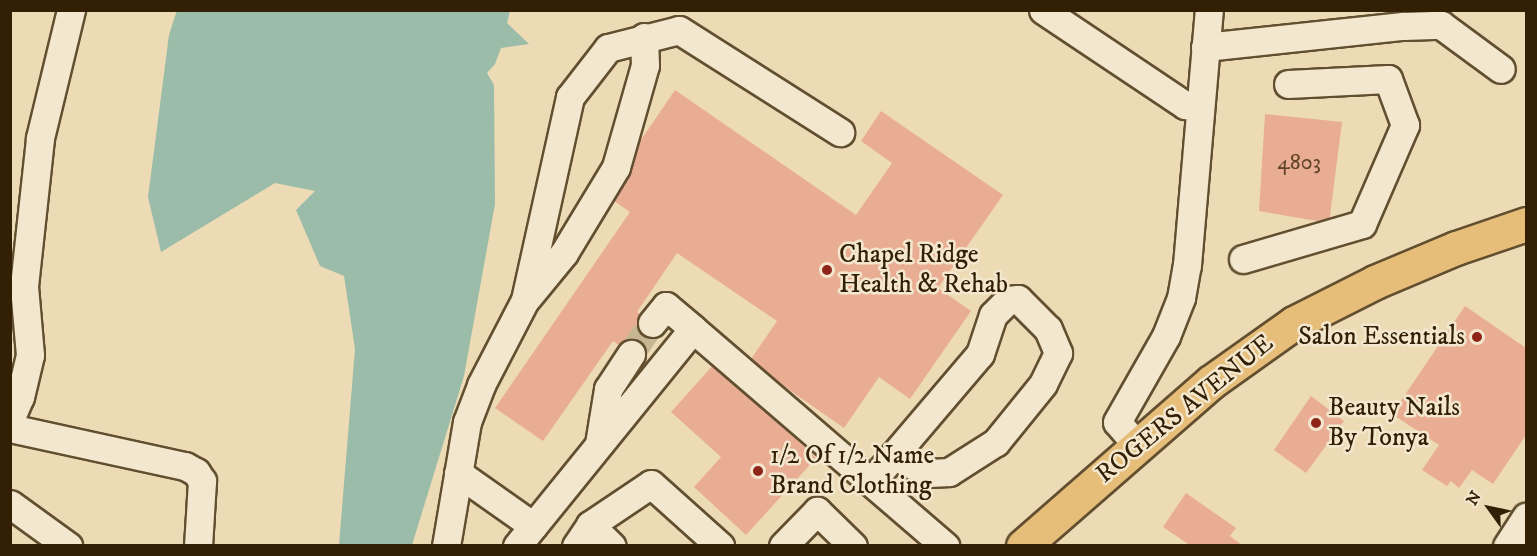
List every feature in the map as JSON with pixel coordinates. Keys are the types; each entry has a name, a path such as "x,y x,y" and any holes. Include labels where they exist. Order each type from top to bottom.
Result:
{"main road":[{"name":"ROGERS AVENUE","path":"1023,546 1210,382 1294,323 1375,282 1456,248 1527,224"}],"street":[{"path":"10,420 20,397 30,355 24,286 40,138 71,10"},
{"path":"1043,10 1185,105 1199,105"},
{"path":"1137,445 1118,422 1166,336 1181,297 1187,265 1209,10"},
{"path":"1205,47 1342,21 1440,18 1502,69"},
{"path":"525,300 570,97 608,48 644,37 679,30 840,132"},
{"path":"446,546 467,422 481,385 525,300 564,253 616,167 645,65 644,37"},
{"path":"1243,259 1362,224 1405,125 1388,79 1288,84"},
{"path":"871,482 980,354 993,315 1008,300 1018,298 1048,329 1059,353 1043,384 996,442 949,472 929,473 894,456"},
{"path":"652,323 666,306 945,546"},
{"path":"458,472 525,536 693,329"},
{"path":"599,444 608,389 632,354"},
{"path":"10,428 185,466 196,472 202,481 198,546"},
{"path":"583,535 651,484 720,546"},
{"path":"10,504 68,546"},
{"path":"783,546 817,511 853,546"},
{"path":"1507,546 1527,517"},
{"path":"583,535 612,546"}],"shaded area":[{"path":"177,10 510,11 507,23 529,44 501,48 495,64 487,73 494,85 495,204 464,376 412,545 339,545 355,349 344,276 320,266 296,210 315,191 275,183 161,252 148,197 169,35"}],"building":[{"name":"Chapel Ridge Health & Rehab","path":"675,90 856,215 892,163 861,141 881,111 1003,195 938,288 971,311 910,399 879,377 844,428 749,362 777,321 677,253 637,312 663,330 642,361 613,341 543,441 495,408 630,212 604,194"},
{"path":"1265,114 1342,122 1329,223 1259,211"},
{"path":"1465,306 1526,348 1526,435 1493,484 1472,470 1459,488 1451,481 1447,486 1422,470 1439,445 1392,414"},
{"path":"714,364 816,458 746,535 694,487 721,457 671,412"},
{"path":"1311,396 1344,421 1306,473 1274,450"},
{"path":"1186,493 1236,528 1230,536 1243,546 1191,546 1163,527"}],"tunnel":[{"path":"631,354 652,323"}],"place":[{"name":"Chapel Ridge Health & Rehab","path":"827,270"},
{"name":"Salon Essentials","path":"1477,337"},
{"name":"Beauty Nails By Tonya","path":"1316,423"},
{"name":"1/2 Of 1/2 Name Brand Clothing","path":"758,471"}]}
